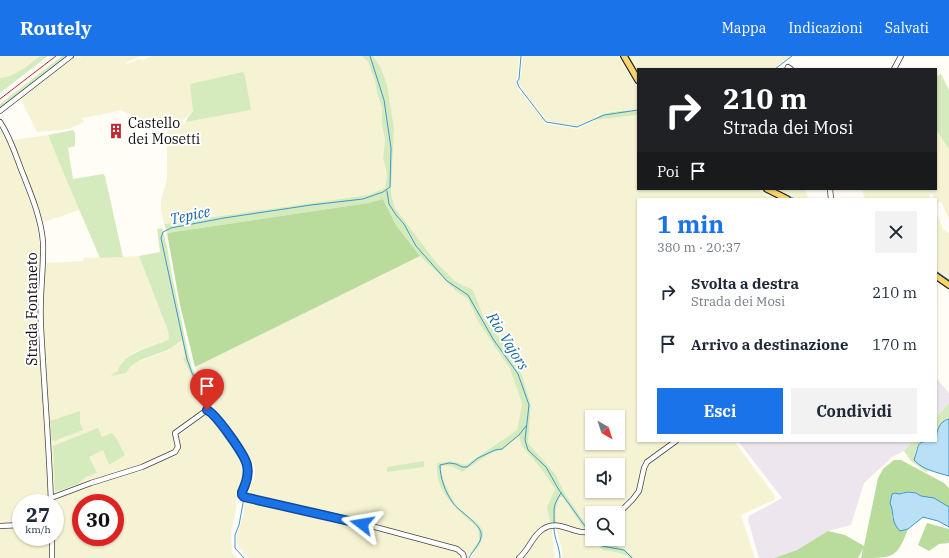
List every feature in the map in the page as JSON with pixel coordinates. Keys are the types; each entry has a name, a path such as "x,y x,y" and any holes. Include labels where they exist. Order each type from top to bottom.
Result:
{"main road":[{"path":"624,56 637,78"},
{"path":"769,190 785,198"},
{"path":"937,277 949,284"}],"street":[{"path":"0,112 71,56"},
{"path":"895,68 901,56"},
{"name":"Strada Fontaneto","path":"0,122 7,133 28,185 39,220 42,240 43,258 40,323 47,412 51,494"},
{"path":"64,494 91,483 142,467 175,452 178,447 175,433 207,410 213,414 234,441 246,464 248,474 242,495 247,498 334,516 457,549 463,554 464,558"},
{"path":"625,507 639,491 644,468 647,462 675,442"},
{"path":"0,526 12,525"},
{"path":"519,558 526,551 539,532 544,528 555,525 585,533"},
{"path":"52,546 52,558"}],"shaded area":[{"path":"0,56 40,56 17,73 5,78 0,78"},
{"path":"73,56 80,58 81,56 140,56 126,63 127,64 139,59 144,60 152,56 362,56 368,62 382,108 382,125 385,141 383,158 387,173 385,188 368,195 164,224 161,201 167,179 167,129 184,125 186,122 251,110 193,111 181,122 166,126 158,126 120,110 83,118 84,122 71,128 37,132 20,98"},
{"path":"373,56 520,56 516,84 518,89 546,124 578,129 598,119 637,115 637,190 758,190 774,198 637,198 637,442 672,442 647,460 641,470 638,488 621,506 585,506 585,523 564,492 556,475 528,443 531,405 522,375 505,345 484,318 473,290 455,281 436,262 395,208 391,194 394,128 387,84 381,68"},
{"path":"523,56 618,56 637,87 637,110 614,111 598,115 593,120 575,127 547,121 518,83"},
{"path":"626,56 791,56 775,68 637,68 637,72"},
{"path":"0,129 6,138 25,186 36,220 41,252 38,293 38,322 47,455 48,494 12,494 12,546 49,546 50,558 0,558"},
{"path":"937,131 949,149 949,220 941,201 937,203 937,198 934,198 932,194 929,195 930,198 865,198 862,190 937,190"},
{"path":"48,135 80,210 41,223 31,189 13,140"},
{"path":"778,190 805,190 809,198 796,198"},
{"path":"937,214 943,229 949,233 949,278 937,271"},
{"path":"139,256 168,331 169,339 135,352 120,364 135,363 167,351 182,340 185,357 193,379 209,407 176,432 174,438 176,447 174,452 136,468 52,494 49,408 45,381 42,309 45,263 83,261 84,258"},
{"path":"420,256 455,290 468,299 479,323 510,369 522,404 517,430 465,465 451,461 437,463 436,472 450,502 478,528 479,540 468,558 466,558 454,547 248,497 246,495 255,477 255,468 244,447 219,412 214,408 215,405 212,395 195,367"},
{"path":"937,379 949,393 949,403 937,416"},
{"path":"207,414 212,418 242,462 243,476 237,493 236,510 231,531 232,553 237,558 54,558 54,546 64,546 64,495 136,471 138,473 157,462 177,455 180,448 178,436"},
{"path":"519,435 530,456 543,471 555,489 547,507 550,523 539,527 520,555 514,558 471,558 483,538 479,525 460,509 449,495 441,470 442,466 453,466 462,472 491,453 502,450"},
{"path":"681,442 735,442 775,496 774,500 741,515 755,558 634,558 630,552 620,546 625,546 625,509 634,500 646,467"},
{"path":"739,442 912,442 904,451 892,457 864,483 851,525 828,531 797,550 774,558 759,558 748,520 749,516 782,498"},
{"path":"560,497 563,497 585,531 556,523 555,508"},
{"path":"245,499 350,522 457,551 463,558 248,558 237,543 237,535 244,513"},
{"path":"552,526 555,558 522,558 540,534"},
{"path":"556,527 585,534 585,546 598,546 603,550 628,556 629,558 562,558 562,549"}],"green space":[{"path":"40,56 48,56 0,93 0,78 16,73"},
{"path":"62,56 70,56 0,110 0,104"},
{"path":"362,56 373,56 381,68 387,84 394,128 391,194 395,208 436,262 455,281 473,290 484,318 505,345 522,375 531,405 528,443 556,475 564,492 585,523 585,531 563,497 560,497 556,507 556,523 550,523 547,507 555,489 543,471 522,446 519,436 502,450 491,453 462,472 450,466 442,466 441,470 444,481 453,500 460,509 479,525 483,531 483,537 480,544 470,554 479,540 478,528 456,508 443,491 437,473 437,463 451,461 465,465 517,430 522,404 510,369 479,323 468,299 455,290 420,256 396,225 383,199 368,203 167,233 164,224 368,195 385,188 387,173 383,158 385,141 382,125 382,108 368,62"},
{"path":"243,72 251,110 186,122 193,111 190,84"},
{"path":"941,74 949,90 949,149 937,131 937,76"},
{"path":"637,110 637,115 593,120 603,114"},
{"path":"73,130 75,133 75,146 68,148 73,179 103,174 105,176 123,257 100,258 48,135"},
{"path":"383,199 396,225 420,256 195,367 180,305 167,233 368,203"},
{"path":"162,228 167,246 189,357 192,368 212,405 209,407 183,358 185,357 182,340 167,350 138,361 129,368 126,373 110,376 118,371 121,364 132,355 169,339 168,331 139,256 160,252 157,229"},
{"path":"949,403 949,419 945,420 937,432 937,416"},
{"path":"80,411 80,423 83,430 54,441 52,440 50,421"},
{"path":"98,428 102,437 112,433 125,455 109,465 103,450 89,457 97,473 86,477 78,484 55,492 53,446"},
{"path":"912,442 923,442 916,449 914,460 919,465 929,470 926,472 911,461 904,451"},
{"path":"894,460 901,460 944,483 949,488 949,507 939,501 921,496 914,492 904,492 892,497 890,503 893,510 892,517 900,531 908,529 901,546 897,551 881,558 861,558 863,549 858,558 774,558 797,550 828,531 845,535 864,546 878,478 883,469"},
{"path":"424,461 424,467 387,472 387,467"},
{"path":"927,523 949,529 949,543 939,544 929,551 918,545"},
{"path":"598,546 617,546 628,551 634,558 629,558 628,556 615,552 603,550"}],"water":[{"path":"949,419 949,476 926,468 914,460 919,444 925,442 937,442 937,434 940,424"},
{"path":"908,492 934,498 949,507 949,527 938,521 923,517 908,529 900,531 895,524 890,503 892,494"}],"waterway":[{"name":"Tepice","path":"245,495 249,487 252,471 248,457 235,437 209,405 192,373 187,359 161,238 163,232 171,228 224,218 363,199 383,192 390,187 391,148 384,100 370,56"},
{"path":"521,56 519,79 517,82 519,87 546,122 577,127 604,115 637,110"},
{"path":"776,68 792,56"},
{"path":"776,190 793,198"},
{"name":"Rio Vajors","path":"387,191 389,204 404,224 416,246 447,281 468,295 493,339 518,374 529,405 525,440 528,450 546,467 559,490 585,526"},
{"path":"937,272 949,280"},
{"path":"469,558 479,543 481,532 475,523 456,507 450,499 441,474 440,465 449,463 467,467 478,458 495,450 502,449 519,435 526,426"},
{"path":"554,525 555,505 561,493"},
{"name":"Tepice","path":"244,498 239,525 235,535 235,548 244,558"},
{"path":"554,528 560,558"},
{"name":"Rio Vajors","path":"602,546 624,550 632,558"}],"railway":[{"path":"0,99 56,56"}],"place":[{"name":"Castello dei Mosetti","path":"116,131"}],"route":[{"path":"207,410 213,414 242,454 248,474 242,492 244,497 334,516 362,524"}]}
